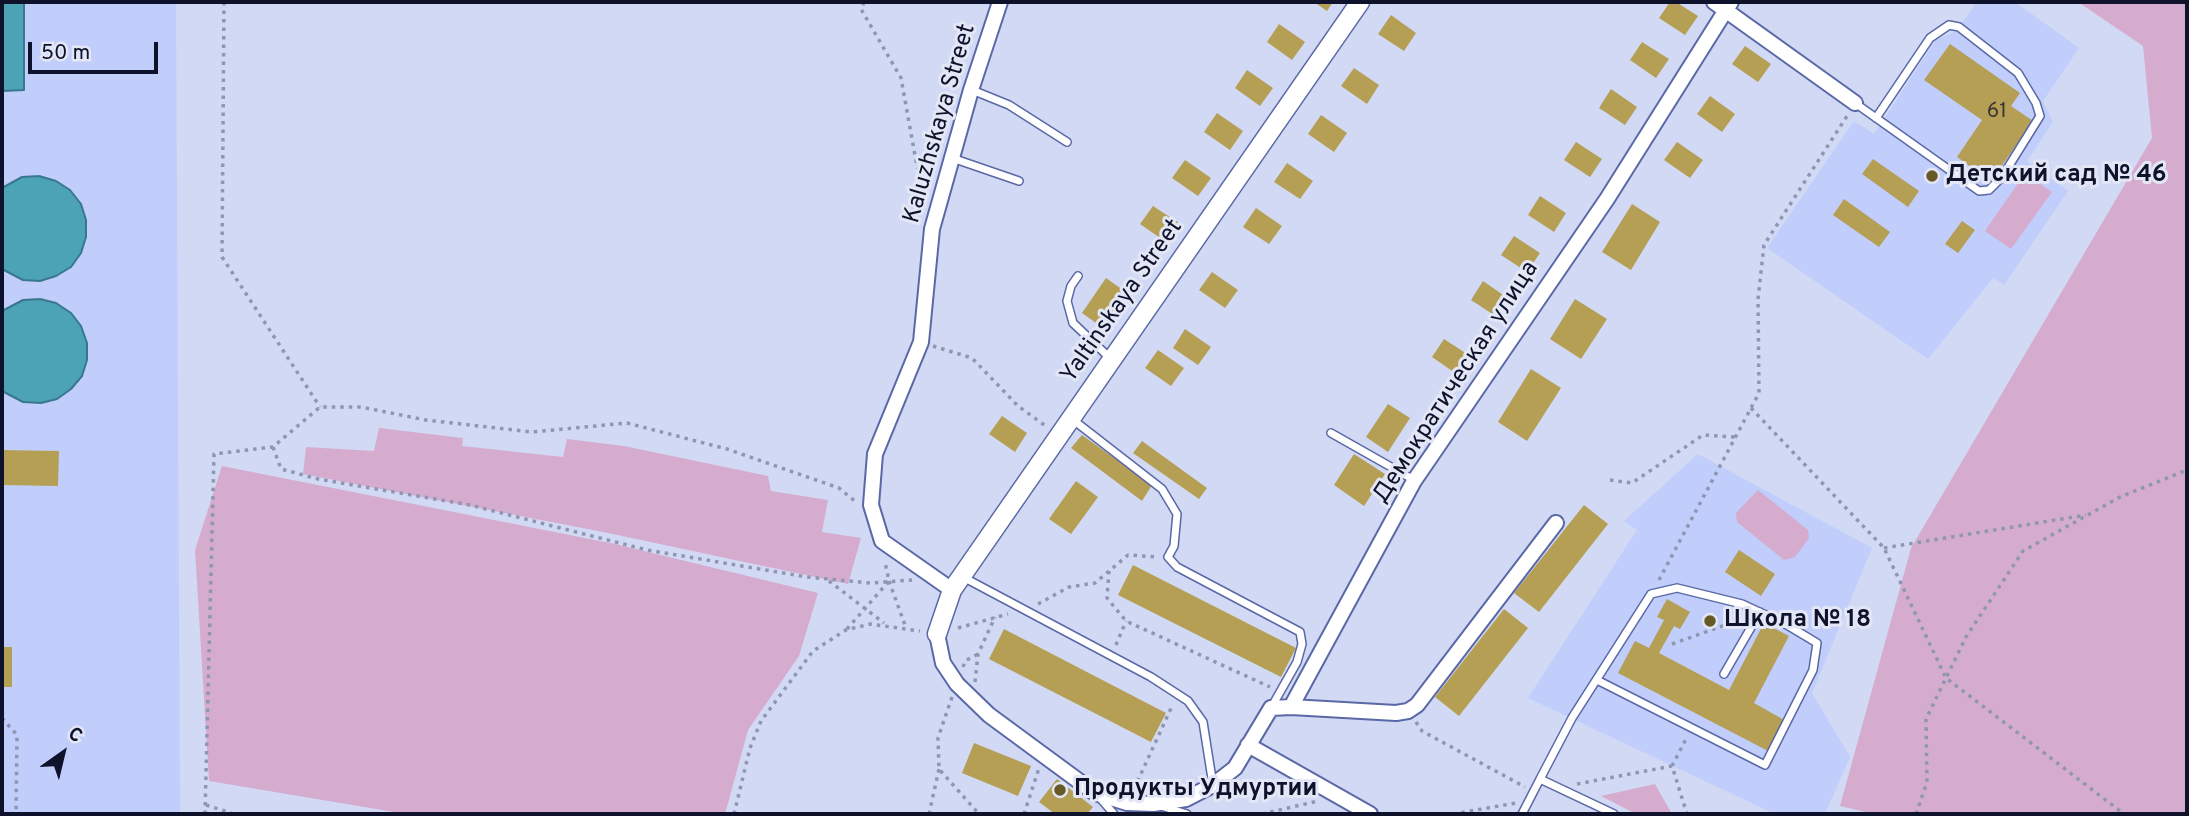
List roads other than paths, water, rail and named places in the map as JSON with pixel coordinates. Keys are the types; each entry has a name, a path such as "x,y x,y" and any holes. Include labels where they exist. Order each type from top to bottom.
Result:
{"street":[{"name":"Kaluzhskaya Street","path":"956,583 935,578 882,541 871,505 875,454 921,342 934,219 971,90 1000,2"},
{"name":"Yaltinskaya Street","path":"937,634 956,583 1360,2"},
{"path":"1724,4 1854,103"},
{"name":"Демократическая улица","path":"1291,707 1414,481 1607,199 1724,4"},
{"path":"937,634 943,663 957,684 989,715 1095,793 1127,803 1186,807 1235,768 1271,708 1408,711 1417,705 1556,523"},
{"path":"1248,746 1370,814"}],"lane":[{"path":"1854,103 1979,191 1989,190 2002,177 2040,116 2036,103 2018,73 1959,27 1949,25 1930,38 1876,118"},
{"path":"971,90 1009,105 1067,142"},
{"path":"952,158 1018,181"},
{"path":"1078,276 1071,286 1067,301 1073,323 1112,361"},
{"path":"1072,419 1161,489 1177,514 1174,546 1168,557 1177,567 1300,632 1302,644 1297,662 1271,708"},
{"path":"1331,433 1414,481"},
{"path":"956,583 1025,610 1111,655 1188,701 1203,722 1213,786"},
{"path":"1522,814 1572,718 1651,594 1677,588 1742,604 1817,643 1813,670 1765,765 1597,680"},
{"path":"1724,674 1760,612"},
{"path":"1540,779 1614,814"},
{"path":"1095,793 1114,814"}],"place":[{"name":"Детский сад № 46","path":"1932,176"},
{"name":"Школа № 18","path":"1710,621"},
{"name":"Продукты Удмуртии","path":"1060,790"}]}
